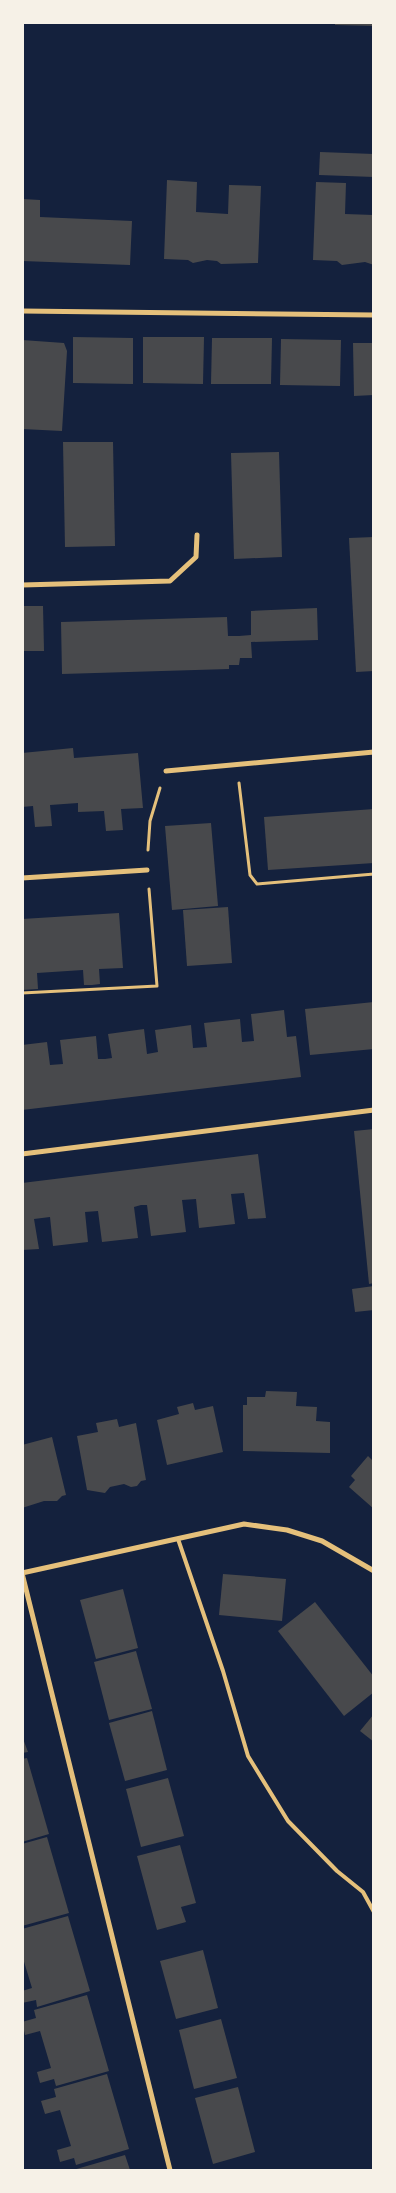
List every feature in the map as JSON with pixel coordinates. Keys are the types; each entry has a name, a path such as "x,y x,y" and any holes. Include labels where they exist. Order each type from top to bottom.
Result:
{"street":[{"path":"22,311 374,315"},
{"path":"22,585 170,581 196,557 197,535"},
{"path":"166,772 374,752"},
{"path":"22,878 148,870"},
{"path":"22,1154 374,1110"},
{"path":"170,2170 22,1573 244,1524 287,1530 322,1541 374,1570"}],"lane":[{"path":"178,1539 223,1671 248,1756 288,1822 337,1871 363,1892 374,1912"}],"path":[{"path":"237,765 250,875 257,884 374,874"},
{"path":"22,994 157,986 148,870 150,821 166,772"}],"building":[{"path":"335,22 374,22 374,26 335,25"},
{"path":"320,152 374,154 374,177 319,175"},
{"path":"167,180 197,182 196,212 228,214 229,185 261,186 258,263 221,264 217,261 207,260 193,263 188,260 164,259"},
{"path":"316,182 346,183 345,214 374,215 374,265 365,262 342,265 337,261 313,260"},
{"path":"23,199 40,200 40,217 132,221 130,265 22,261"},
{"path":"73,337 133,338 133,384 73,383"},
{"path":"143,337 204,337 203,384 143,383"},
{"path":"212,338 272,338 271,384 211,384"},
{"path":"281,339 341,340 340,386 280,385"},
{"path":"22,340 64,343 67,351 62,431 22,429"},
{"path":"353,343 374,343 374,395 354,396"},
{"path":"63,442 113,442 115,546 65,547"},
{"path":"279,452 282,557 234,559 231,453"},
{"path":"374,537 374,671 356,672 349,538"},
{"path":"22,606 43,606 44,651 22,651"},
{"path":"317,608 318,640 251,642 252,658 240,658 239,665 229,665 229,669 62,674 61,622 227,617 228,636 239,636 251,635 251,611"},
{"path":"73,748 74,758 138,753 143,808 121,809 123,830 106,831 104,811 78,812 78,803 50,805 52,826 35,827 33,806 22,807 22,753"},
{"path":"374,809 374,863 268,870 264,817"},
{"path":"211,823 218,906 172,910 165,826"},
{"path":"228,907 232,963 187,966 183,910"},
{"path":"119,913 123,968 99,969 100,984 92,985 84,985 83,970 37,973 38,989 22,990 22,919"},
{"path":"374,1002 374,1049 310,1055 305,1009"},
{"path":"284,1010 287,1037 296,1036 301,1077 22,1110 22,1045 47,1042 50,1065 63,1064 60,1040 96,1036 98,1059 105,1059 112,1058 108,1034 144,1029 147,1054 158,1052 155,1030 191,1025 193,1048 207,1047 204,1023 240,1019 242,1042 254,1041 251,1014"},
{"path":"374,1129 374,1283 369,1284 354,1131"},
{"path":"258,1154 266,1218 248,1219 244,1193 231,1194 235,1224 199,1228 196,1199 182,1200 186,1232 151,1236 147,1205 141,1205 134,1207 138,1238 102,1242 98,1211 85,1212 88,1242 53,1246 50,1217 34,1219 39,1249 22,1250 22,1183"},
{"path":"374,1286 374,1310 355,1312 352,1289"},
{"path":"266,1391 297,1392 296,1406 317,1407 316,1421 330,1422 330,1453 243,1451 243,1405 247,1405 247,1397 265,1397"},
{"path":"193,1403 195,1410 213,1406 223,1452 167,1465 157,1420 179,1414 177,1407"},
{"path":"117,1419 119,1427 136,1423 146,1480 141,1481 137,1486 131,1487 124,1484 110,1487 105,1493 87,1490 77,1436 98,1432 96,1423"},
{"path":"52,1437 66,1495 57,1501 44,1501 22,1508 22,1445"},
{"path":"368,1456 372,1460 374,1458 374,1509 349,1487 355,1480 351,1476"},
{"path":"223,1574 286,1579 282,1621 219,1615"},
{"path":"123,1589 138,1648 96,1659 80,1600"},
{"path":"315,1602 374,1677 374,1692 344,1716 278,1631"},
{"path":"136,1651 152,1709 109,1720 94,1662"},
{"path":"152,1711 167,1770 125,1781 109,1723"},
{"path":"374,1714 374,1742 360,1731"},
{"path":"22,1736 28,1752 22,1753"},
{"path":"27,1758 49,1834 22,1842 22,1759"},
{"path":"168,1778 184,1836 141,1847 126,1789"},
{"path":"47,1837 69,1913 22,1926 22,1844"},
{"path":"180,1845 196,1903 181,1907 186,1922 157,1930 137,1856"},
{"path":"68,1916 90,1991 37,2007 36,2000 22,2003 22,1991 32,1988 22,1955 22,1929"},
{"path":"203,1950 218,2008 176,2019 160,1961"},
{"path":"87,1995 109,2071 56,2086 54,2079 40,2083 37,2072 51,2068 40,2031 25,2035 22,2022 36,2018 34,2010"},
{"path":"221,2019 237,2078 194,2089 179,2030"},
{"path":"107,2074 129,2149 76,2165 74,2158 60,2162 57,2150 71,2146 60,2110 45,2114 41,2101 56,2097 54,2089"},
{"path":"238,2087 255,2152 213,2164 195,2098"},
{"path":"125,2155 130,2170 73,2170"}]}
